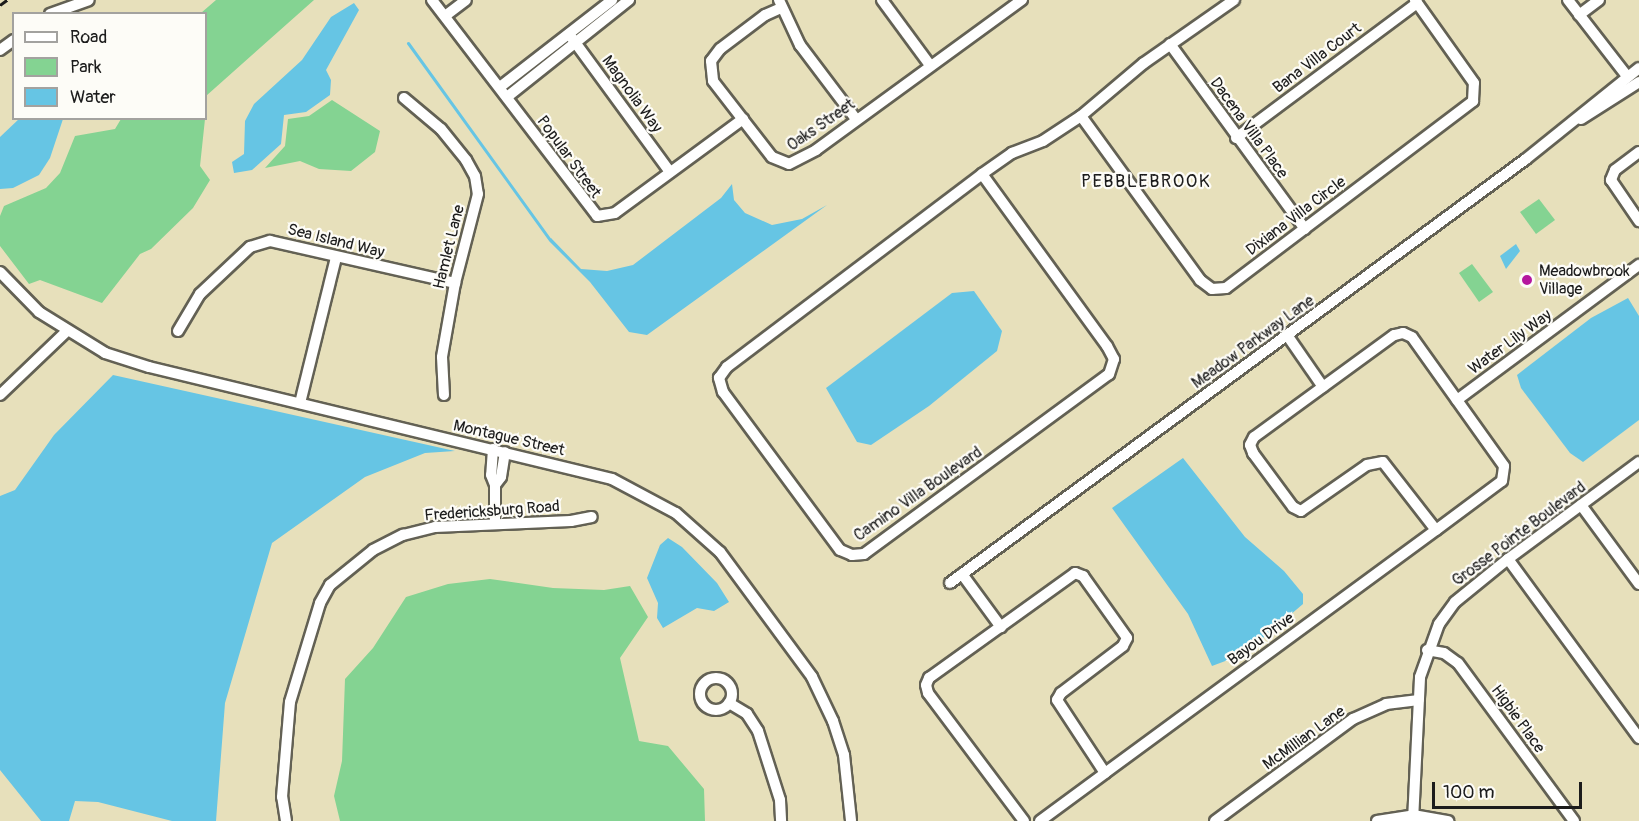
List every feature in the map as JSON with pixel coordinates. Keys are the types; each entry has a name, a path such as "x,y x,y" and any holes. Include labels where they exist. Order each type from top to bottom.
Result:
{"street":[{"path":"56,12 89,0"},
{"name":"Popular Street","path":"432,0 597,216 609,217 743,119"},
{"path":"445,16 466,0"},
{"path":"507,97 612,0"},
{"path":"500,87 628,0"},
{"path":"882,0 930,65"},
{"name":"Camino Villa Boulevard","path":"982,174 1107,346 1114,359 1109,374 864,555 852,555 840,550 723,392 719,378 727,367 982,174 1012,153 1042,141 1081,116 1170,44 1234,0"},
{"path":"1568,0 1627,76"},
{"path":"1579,15 1599,0"},
{"name":"Oaks Street","path":"780,4 720,49 711,61 713,81 772,157 789,164 803,160 1018,1"},
{"name":"Bana Villa Court","path":"1236,138 1416,1"},
{"name":"Dixiana Villa Circle","path":"1081,116 1200,280 1212,289 1226,288 1473,101 1474,83 1416,1"},
{"path":"780,4 800,45 856,119"},
{"name":"Magnolia Way","path":"572,38 670,172"},
{"name":"Dacena Villa Place","path":"1170,44 1236,138 1305,229"},
{"name":"Meadow Parkway Lane","path":"950,583 1573,123 1639,68"},
{"name":"Meadow Parkway Lane","path":"1573,123 1639,82"},
{"name":"Hamlet Lane","path":"404,98 441,129 475,176 478,194 455,283 442,357 444,395"},
{"path":"1639,152 1611,177 1614,187 1639,221"},
{"name":"Sea Island Way","path":"178,331 200,294 250,248 280,242 336,258 455,283"},
{"path":"300,403 336,258"},
{"name":"Water Lily Way","path":"1457,400 1639,265"},
{"name":"Montague Street","path":"0,272 39,312 66,332 105,353 149,367 612,479 676,513 720,552 812,677 829,712 844,755 851,821"},
{"path":"0,395 66,332"},
{"name":"Bayou Drive","path":"1040,821 1436,530 1502,481 1505,474 1504,466 1412,337 1403,333 1394,335 1254,437 1250,445 1252,453 1293,507 1301,511 1367,465 1380,461 1389,466 1436,530"},
{"path":"1287,335 1323,387"},
{"path":"495,523 495,485 501,477 499,451"},
{"name":"Grosse Pointe Boulevard","path":"1413,818 1419,700 1427,650 1455,602 1508,559 1639,462"},
{"path":"1581,505 1639,584"},
{"name":"Fredericksburg Road","path":"286,821 282,796 290,702 320,603 330,585 373,550 403,535 435,527 571,521 592,516"},
{"path":"1508,559 1639,738"},
{"path":"1024,821 927,693 926,685 929,678 1075,573 1083,576 1124,630 1123,646 1061,693 1057,700 1058,707 1105,773"},
{"path":"962,574 1000,627"},
{"name":"Higbie Place","path":"1427,650 1444,653 1458,663 1574,821"},
{"name":"McMillian Lane","path":"1215,821 1353,719 1386,704 1419,700"},
{"path":"729,703 747,714 758,730 780,800 781,821"},
{"path":"1377,821 1413,818 1449,821"}],"green space":[{"path":"216,0 314,0 207,95 207,12 202,12"},
{"path":"332,100 380,131 375,152 351,171 319,169 300,161 265,168 285,146 288,119 309,116"},
{"path":"120,120 205,120 200,166 210,180 193,208 151,249 140,254 102,303 40,280 29,284 0,246 0,216 4,206 46,188 60,173 75,136 115,129"},
{"path":"1539,199 1555,220 1536,234 1520,212"},
{"path":"1472,264 1493,292 1479,302 1459,273"},
{"path":"490,579 553,588 604,590 630,586 648,617 620,658 639,741 668,746 704,789 705,821 340,821 334,796 342,761 345,679 373,648 406,597 448,584"}],"water":[{"path":"354,3 359,10 326,70 331,80 330,95 306,112 284,115 281,144 252,170 234,173 232,162 244,154 245,121 254,104 302,60 331,17"},
{"path":"18,120 63,120 50,158 39,175 13,188 0,189 0,137"},
{"path":"732,184 734,200 745,213 772,225 802,219 827,205 647,335 629,332 590,282 550,242 551,238 581,269 607,271 633,265 721,198"},
{"path":"1516,244 1520,251 1506,269 1500,256"},
{"path":"974,291 1002,331 997,351 929,406 871,445 857,442 826,388 952,293"},
{"path":"1628,298 1639,316 1639,420 1583,462 1570,453 1521,388 1517,375 1591,318"},
{"path":"113,375 455,451 425,453 365,477 272,543 225,703 216,821 172,821 98,802 75,801 69,821 41,821 0,770 0,496 15,490 54,435"},
{"path":"1183,458 1245,537 1284,571 1303,594 1303,604 1244,654 1212,666 1188,614 1112,508"},
{"path":"668,538 682,547 717,583 729,602 714,611 697,608 663,628 657,618 658,603 647,578 660,545"}],"waterway":[{"path":"408,43 550,240"}],"railway":[{"path":"0,5 7,0"}],"place":[{"name":"Meadowbrook Village","path":"1527,280"}],"district":[{"name":"PEBBLEBROOK","path":"1146,182"}]}
